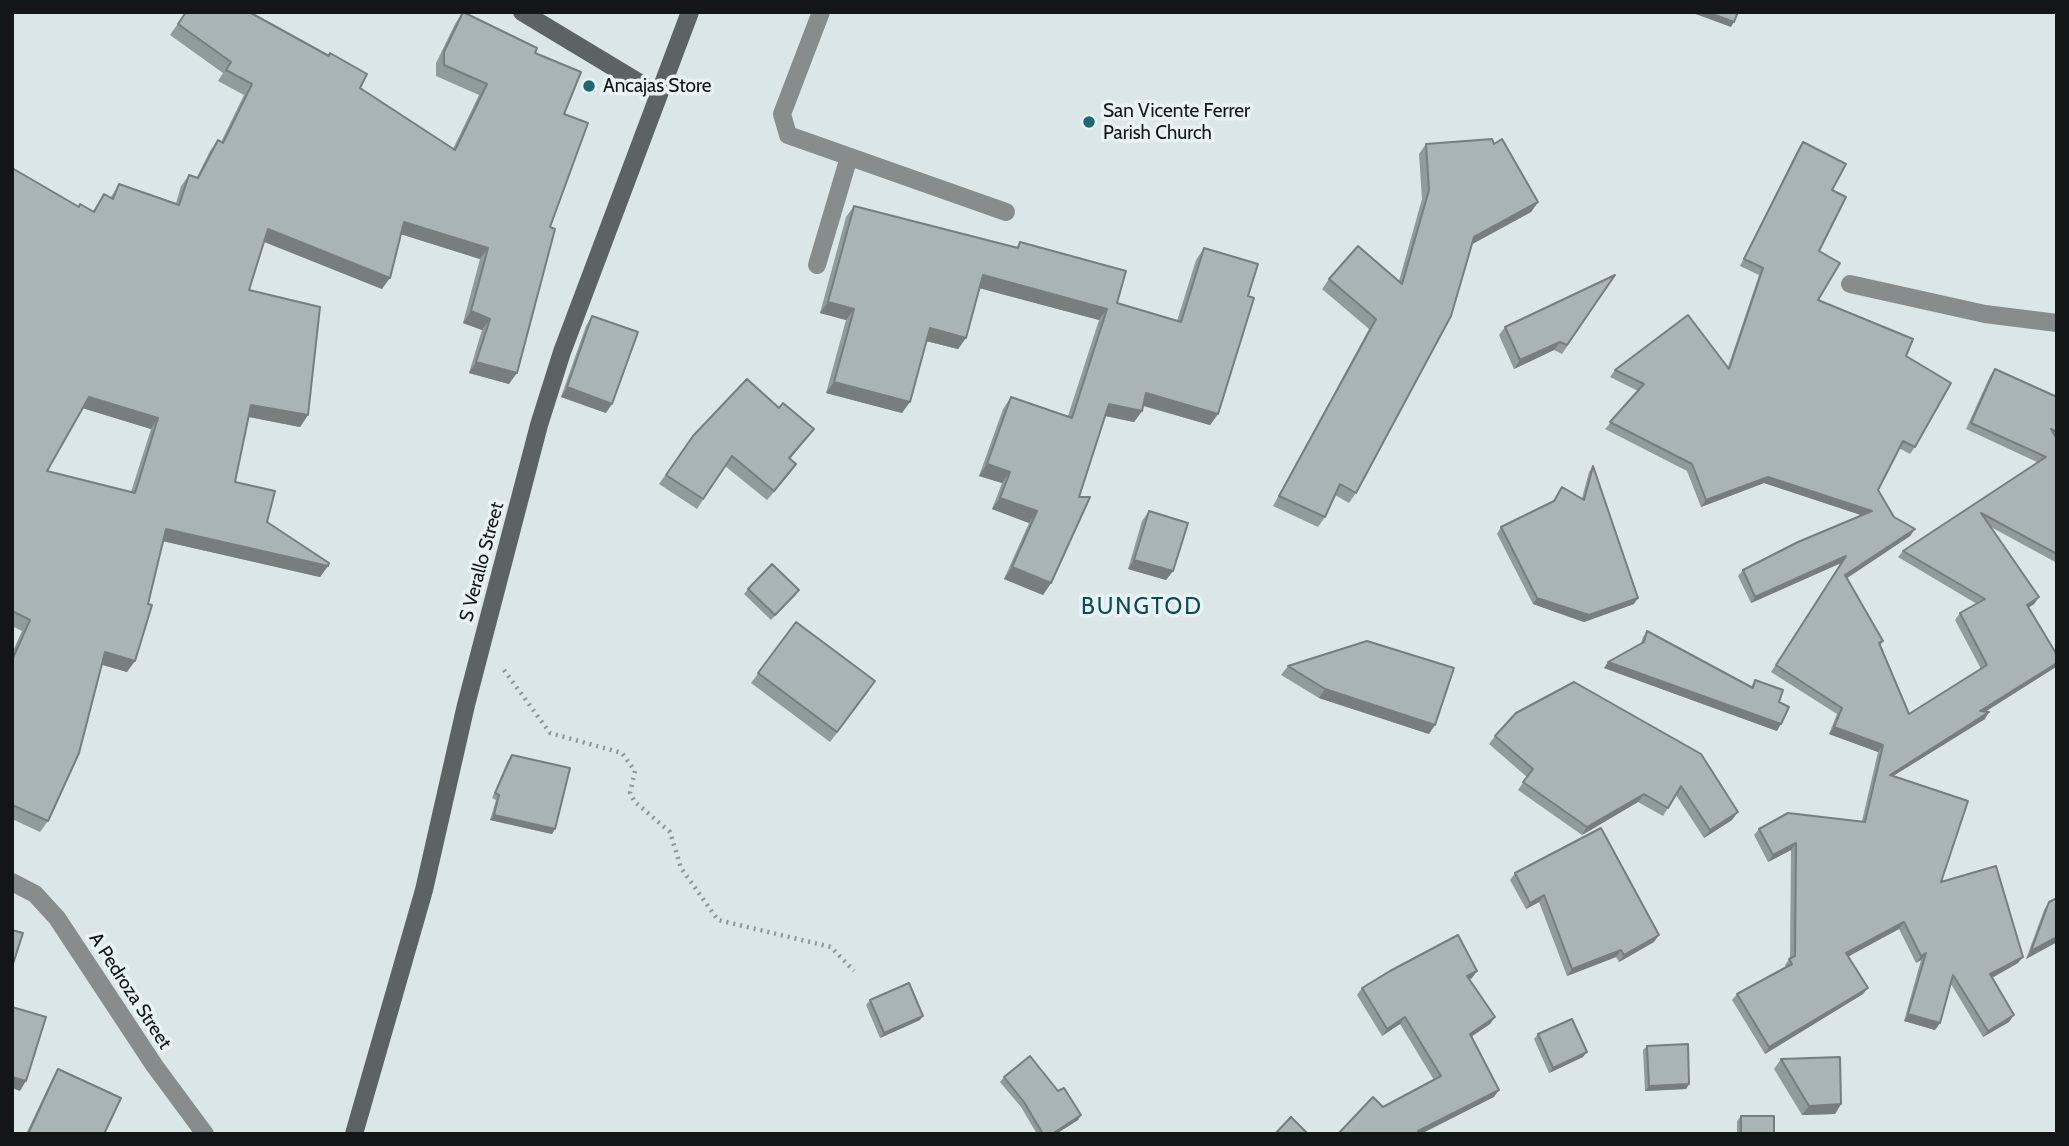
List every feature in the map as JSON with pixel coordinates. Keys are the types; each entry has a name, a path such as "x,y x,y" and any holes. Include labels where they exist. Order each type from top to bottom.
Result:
{"street":[{"path":"522,12 658,94"},
{"name":"S Verallo Street","path":"354,1134 424,890 483,641 540,425 562,352 690,12"},
{"path":"814,13 782,114 788,135 1006,212"},
{"path":"817,265 849,157"},
{"path":"1850,284 1985,314 2057,323"},
{"name":"A Pedroza Street","path":"12,882 35,894 57,918 154,1065 205,1134"}],"path":[{"path":"483,641 550,733 622,753 635,771 630,793 635,802 670,832 681,868 718,920 831,947 854,971"}],"building":[{"path":"186,12 252,12 329,56 330,53 367,74 360,88 455,150 487,84 444,65 444,52 463,12 537,48 535,53 581,72 564,114 588,123 550,227 555,229 517,373 476,362 490,319 471,311 488,248 404,222 390,278 268,229 249,290 320,307 308,415 251,405 235,482 275,491 267,522 329,563 328,566 166,529 148,604 152,605 135,661 105,652 79,753 48,821 12,805 12,660 30,620 12,611 12,168 79,207 80,204 94,212 104,194 113,199 119,184 179,205 189,175 198,178 218,140 223,143 252,84 226,70 231,62 178,24","holes":["89,397 158,418 135,493 47,471"]},
{"path":"1707,12 1738,12 1734,22"},
{"path":"1492,139 1494,144 1502,139 1538,202 1474,237 1451,316 1356,493 1340,484 1325,517 1279,496 1376,319 1329,279 1358,246 1402,284 1429,190 1426,144"},
{"path":"1803,142 1846,164 1832,190 1846,197 1819,251 1840,263 1818,300 1913,339 1906,356 1951,383 1915,447 1903,441 1878,490 1894,517 1915,529 1845,575 1883,641 1879,643 1909,714 1987,665 1960,613 1985,599 1903,551 2046,457 1971,423 1995,369 2057,397 2057,432 2051,429 2057,439 2057,554 1981,513 2039,597 2027,605 2057,655 2057,663 1980,711 1989,712 1890,775 1968,801 1941,882 1996,866 2023,957 1990,974 2014,1015 1988,1031 1953,975 1940,1023 1908,1014 1926,953 1921,956 1904,922 1846,953 1868,988 1769,1047 1737,994 1792,964 1789,959 1795,956 1796,843 1773,855 1759,829 1788,813 1865,822 1883,745 1834,727 1842,708 1776,665 1846,556 1755,597 1743,570 1798,542 1872,511 1768,477 1706,500 1692,464 1610,422 1644,384 1615,370 1688,315 1729,369 1763,268 1744,259"},
{"path":"854,206 1018,248 1020,242 1126,271 1117,303 1181,322 1204,248 1258,264 1248,296 1254,298 1218,414 1146,393 1142,411 1109,404 1079,497 1090,497 1051,583 1012,567 1037,511 1000,498 1010,472 987,464 1011,397 1072,418 1107,309 983,275 966,338 930,328 910,402 834,382 854,309 828,302"},
{"path":"1615,275 1567,345 1560,342 1520,360 1505,327"},
{"path":"592,316 638,332 612,404 567,387"},
{"path":"747,379 779,408 783,403 814,429 789,458 796,464 774,491 732,456 703,499 666,475 693,436"},
{"path":"1593,466 1638,598 1589,615 1537,598 1501,527 1554,501 1562,487 1584,500"},
{"path":"1149,511 1188,523 1173,571 1134,560"},
{"path":"772,564 799,590 775,615 748,589"},
{"path":"796,622 875,681 837,732 758,673"},
{"path":"1647,631 1753,688 1755,680 1783,690 1779,702 1789,707 1781,724 1608,662 1644,642"},
{"path":"1367,641 1454,668 1435,725 1325,689 1288,666"},
{"path":"1574,682 1701,754 1738,812 1710,830 1681,786 1668,808 1644,794 1587,827 1523,782 1533,769 1495,736 1516,713"},
{"path":"512,755 570,768 555,829 494,815 499,795 495,793"},
{"path":"1601,828 1659,935 1624,955 1621,950 1572,969 1544,895 1530,903 1515,873"},
{"path":"2057,898 2057,937 2031,951 2049,902"},
{"path":"12,930 23,933 12,967"},
{"path":"1458,935 1477,971 1467,976 1495,1017 1470,1034 1499,1090 1418,1131 1423,1134 1338,1134 1373,1097 1383,1107 1441,1076 1405,1017 1387,1029 1362,988"},
{"path":"909,983 923,1016 884,1033 870,1000"},
{"path":"12,1007 46,1017 26,1081 12,1077"},
{"path":"1572,1019 1587,1052 1553,1068 1538,1034"},
{"path":"1688,1044 1689,1084 1649,1086 1647,1046"},
{"path":"1030,1056 1058,1091 1064,1088 1081,1115 1052,1134 1043,1134 1024,1102 1004,1077"},
{"path":"1840,1057 1841,1104 1809,1106 1781,1059"},
{"path":"58,1069 121,1098 104,1134 28,1134"},
{"path":"1741,1116 1774,1116 1774,1134 1741,1134"},
{"path":"1291,1117 1308,1134 1275,1134"}],"place":[{"name":"Ancajas Store","path":"589,86"},
{"name":"San Vicente Ferrer Parish Church","path":"1089,122"}],"district":[{"name":"BUNGTOD","path":"1142,607"}]}
